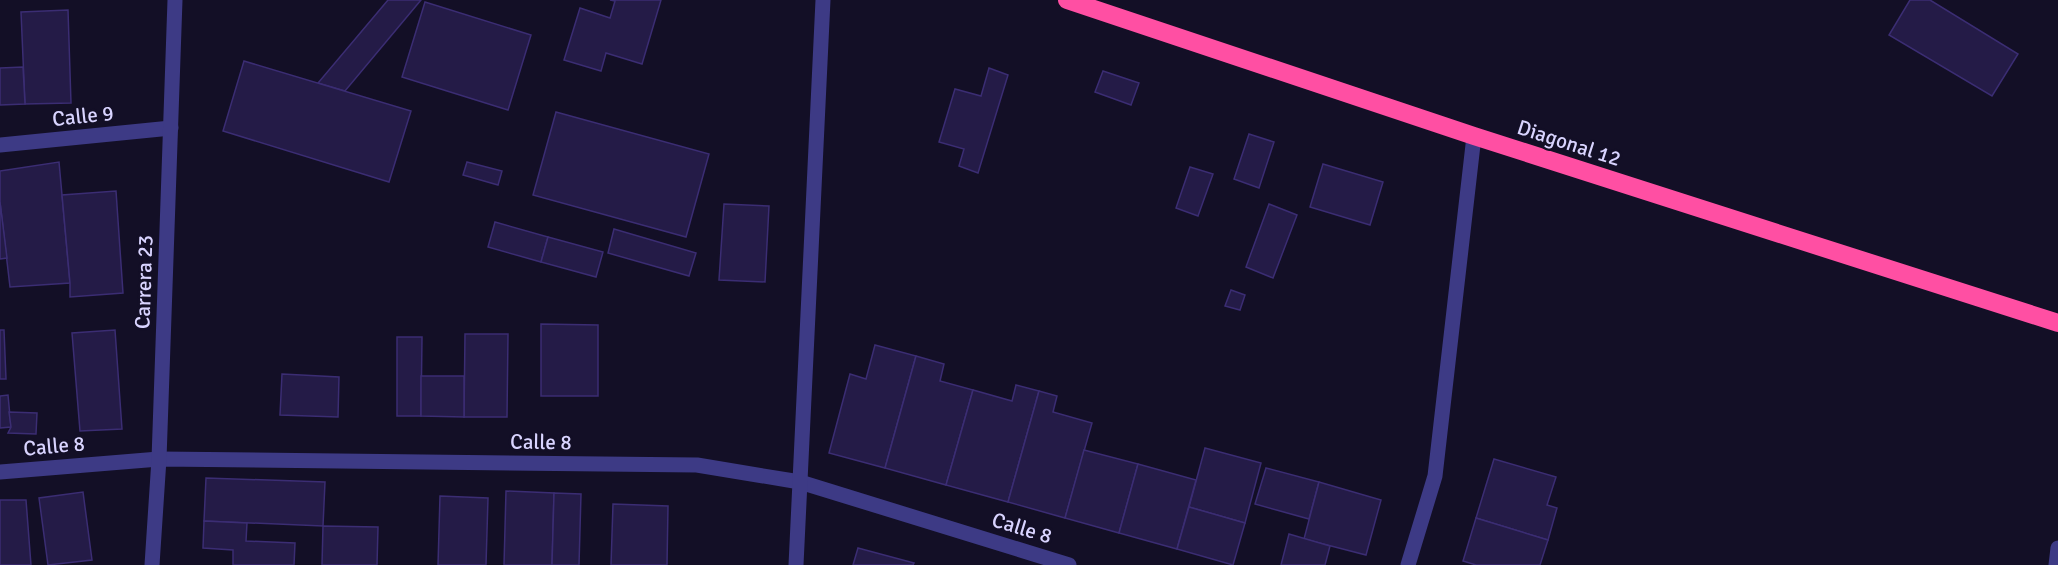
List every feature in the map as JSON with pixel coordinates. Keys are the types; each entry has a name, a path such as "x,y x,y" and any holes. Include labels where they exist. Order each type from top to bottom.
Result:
{"highway":[{"name":"Diagonal 12","path":"1067,0 1474,136 2058,323"}],"street":[{"name":"Carrera 23","path":"152,565 159,459 175,0"},
{"path":"796,565 823,0"},
{"name":"Calle 9","path":"0,145 171,128"},
{"path":"1408,565 1435,476 1474,136"},
{"name":"Calle 8","path":"0,471 159,459 697,465 800,482 1069,565"},
{"path":"2055,565 2058,548"}],"building":[{"path":"388,0 421,0 345,91 318,83"},
{"path":"610,0 661,0 642,64 606,53 601,71 564,60 580,8 610,18 615,1"},
{"path":"1910,0 1930,0 2018,54 1992,96 1889,35"},
{"path":"425,2 531,35 508,110 402,77"},
{"path":"68,10 71,103 25,104 21,12"},
{"path":"244,61 411,111 389,182 223,131"},
{"path":"23,67 25,104 0,105 0,68"},
{"path":"989,68 1008,75 978,173 959,166 964,149 939,142 955,89 981,96"},
{"path":"1103,71 1139,83 1131,105 1095,92"},
{"path":"556,112 709,154 686,237 533,195"},
{"path":"1249,134 1274,142 1259,188 1234,179"},
{"path":"59,162 70,283 10,287 0,202 0,171"},
{"path":"467,162 502,171 498,185 463,175"},
{"path":"1323,164 1383,182 1370,225 1310,207"},
{"path":"1190,167 1213,174 1198,216 1176,208"},
{"path":"116,191 123,293 70,297 62,195"},
{"path":"0,202 7,258 0,259"},
{"path":"724,204 769,206 765,282 719,280"},
{"path":"1269,204 1297,215 1273,278 1246,267"},
{"path":"495,222 548,237 541,262 488,247"},
{"path":"614,229 696,253 689,276 608,253"},
{"path":"548,237 603,252 596,277 541,262"},
{"path":"1231,290 1245,295 1240,310 1225,306"},
{"path":"541,324 598,325 598,396 541,396"},
{"path":"0,330 4,330 6,379 0,379"},
{"path":"115,330 122,429 80,431 72,333"},
{"path":"465,334 508,334 507,417 464,417"},
{"path":"397,337 422,337 421,416 397,416"},
{"path":"875,345 916,356 885,468 829,453 850,374 866,379"},
{"path":"916,356 944,364 940,381 973,390 946,485 885,468"},
{"path":"282,374 339,377 338,417 280,415"},
{"path":"421,376 464,376 464,417 421,416"},
{"path":"1016,385 1039,391 1008,502 946,485 973,390 1012,401"},
{"path":"1039,391 1057,396 1053,412 1092,423 1065,518 1008,502"},
{"path":"8,395 11,427 0,428 0,396"},
{"path":"9,412 37,413 36,434 8,433 11,427"},
{"path":"1205,448 1261,463 1245,523 1189,507"},
{"path":"1084,450 1138,464 1119,533 1065,518"},
{"path":"1494,459 1556,477 1547,505 1557,508 1548,540 1476,518"},
{"path":"1138,464 1196,480 1177,549 1119,533"},
{"path":"1266,468 1319,482 1309,519 1255,504"},
{"path":"206,478 325,482 323,526 204,521"},
{"path":"1319,482 1381,500 1366,555 1304,539"},
{"path":"506,491 554,493 552,565 504,565"},
{"path":"83,492 92,560 48,565 39,498"},
{"path":"554,493 581,494 579,565 552,565"},
{"path":"440,496 488,498 486,565 438,565"},
{"path":"0,500 26,500 31,565 0,565"},
{"path":"613,504 668,506 667,565 611,565"},
{"path":"1189,507 1245,523 1233,565 1177,549"},
{"path":"1476,518 1548,540 1540,565 1476,565 1463,561"},
{"path":"204,521 247,523 246,541 295,543 294,565 233,565 233,550 203,548"},
{"path":"323,526 378,527 377,565 322,565"},
{"path":"1289,534 1330,546 1325,565 1281,565"},
{"path":"858,548 914,563 913,565 853,565"}]}
